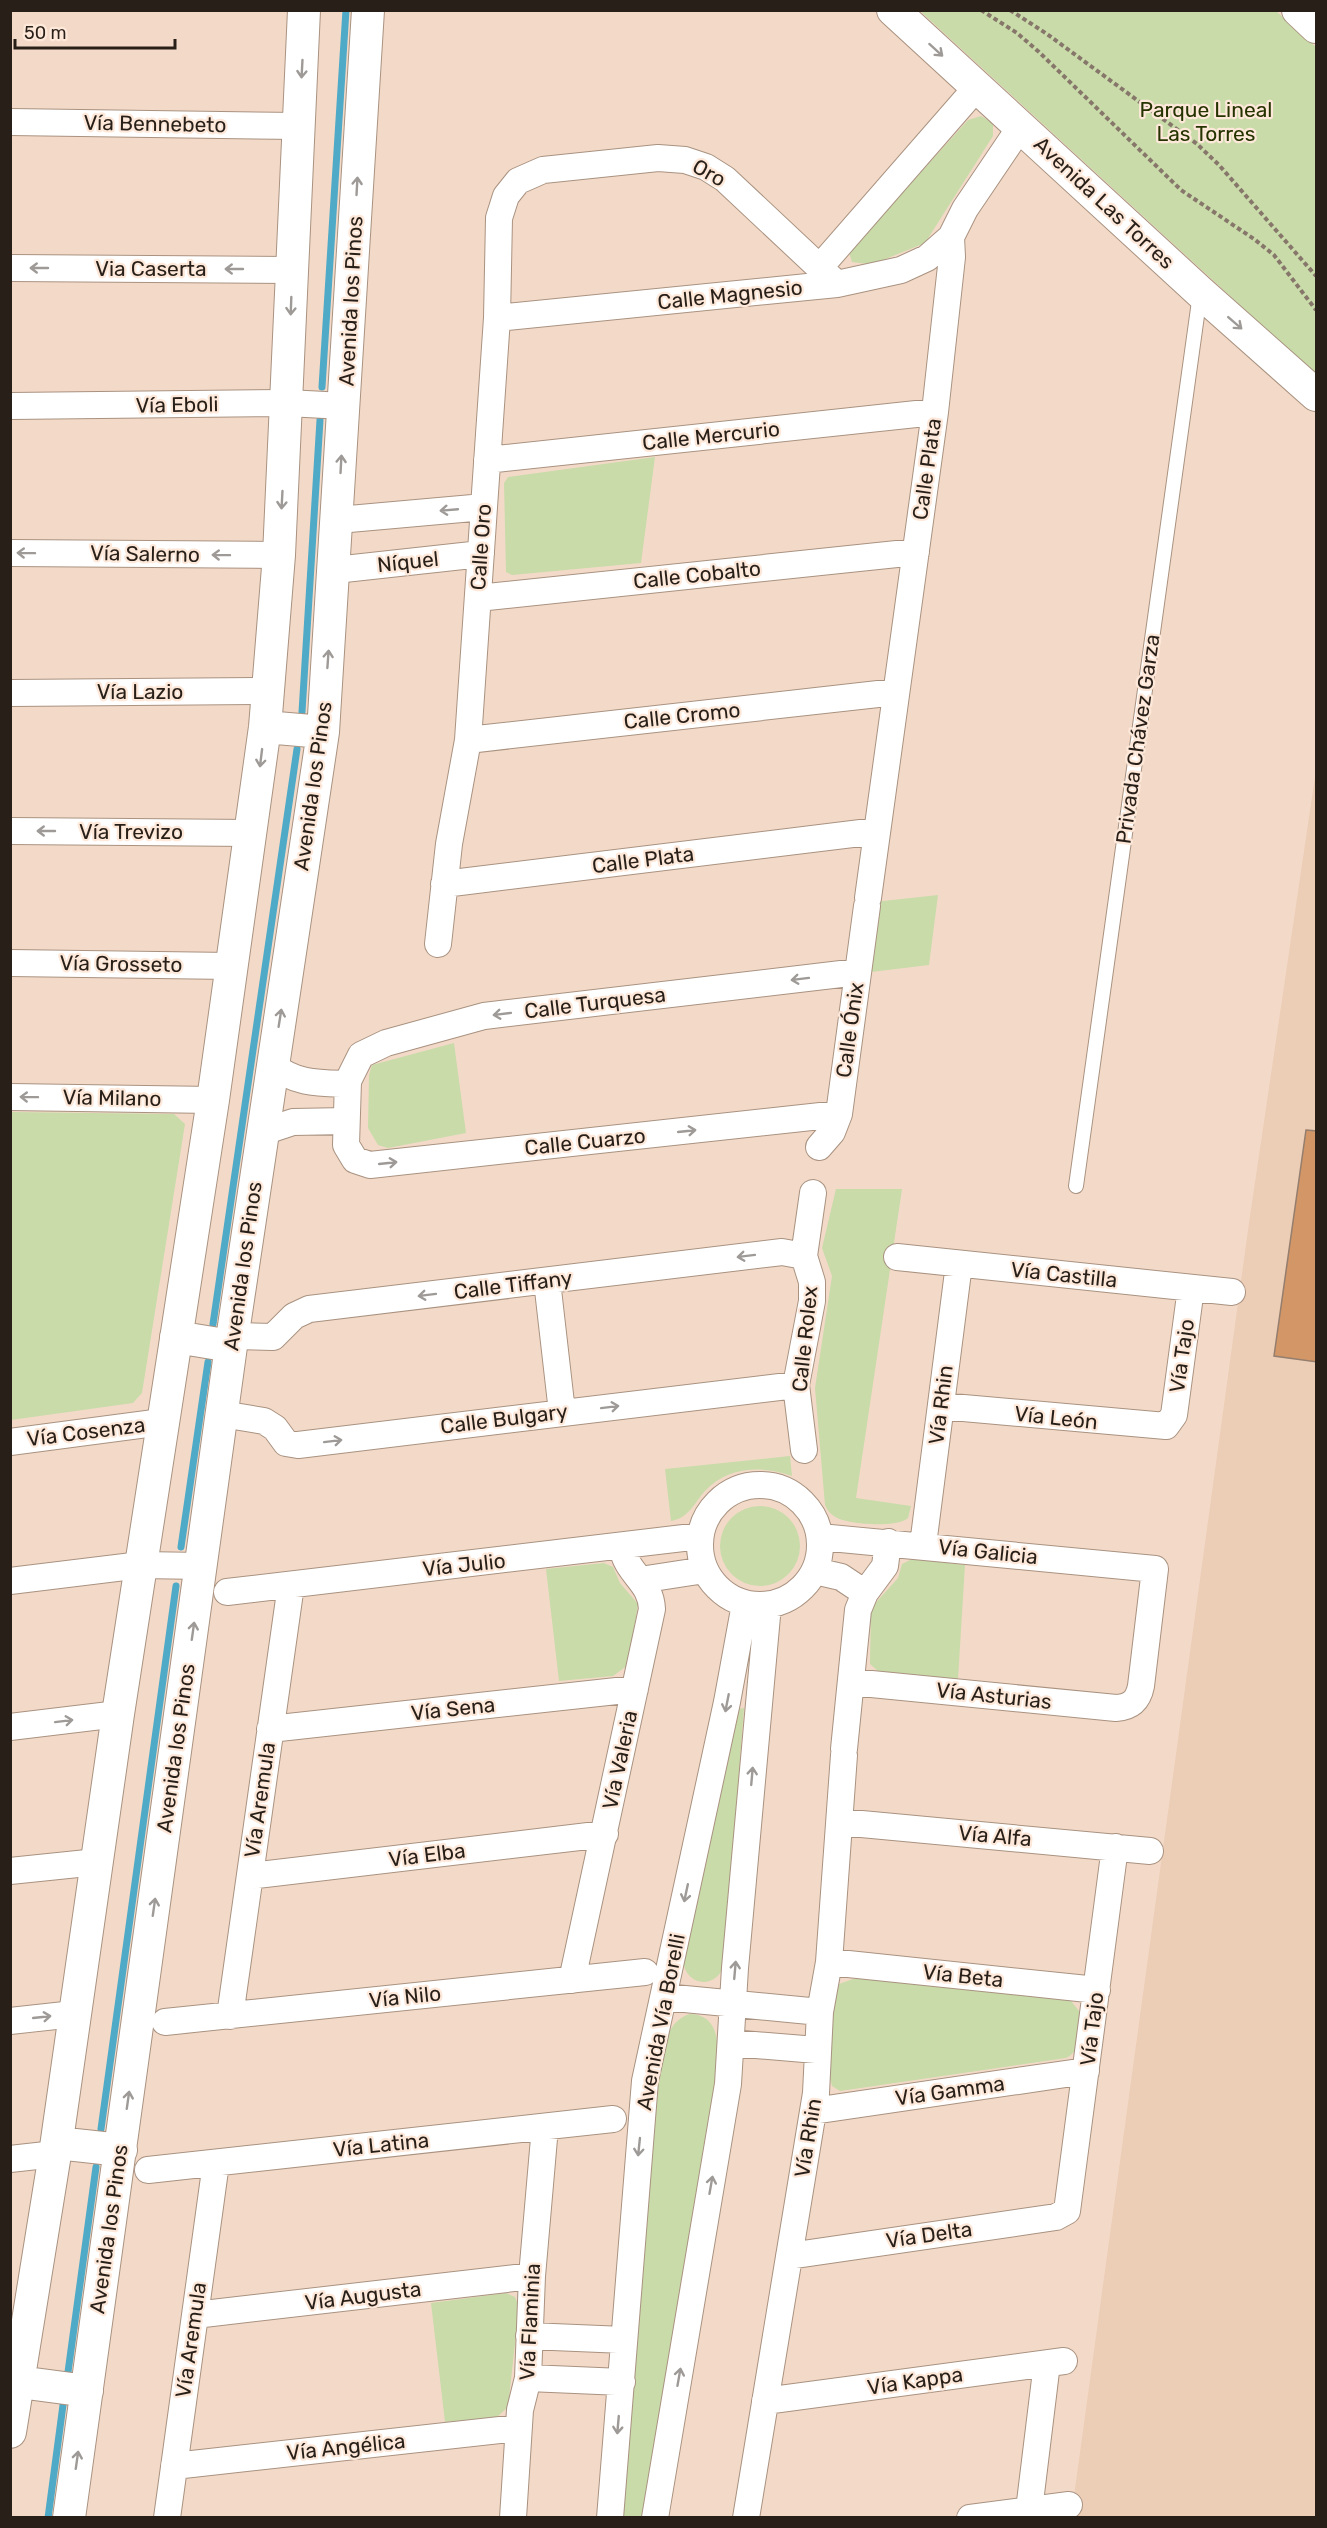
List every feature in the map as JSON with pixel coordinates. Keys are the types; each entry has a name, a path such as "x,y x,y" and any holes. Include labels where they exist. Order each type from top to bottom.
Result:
{"street":[{"path":"10,2432 18,2382 21,2306 56,2148 118,1714 213,1100 265,727 279,555 304,10"},
{"name":"Avenida los Pinos","path":"69,2517 232,1341 323,732 335,570 368,10"},
{"name":"Avenida Las Torres","path":"893,10 1200,292 1317,395"},
{"path":"1298,10 1317,27"},
{"path":"828,275 977,87"},
{"name":"Vía Bennebeto","path":"10,122 299,126"},
{"name":"Calle Plata","path":"868,902 934,412 950,277 951,237 965,209 1021,126"},
{"name":"Oro","path":"543,170 658,158 685,160 706,167 725,179 828,275"},
{"name":"Calle Oro","path":"438,944 444,884 468,740 497,318 499,218 506,196 518,181 543,170"},
{"name":"Calle Magnesio","path":"497,318 828,275 901,270 927,258 951,237"},
{"name":"Via Caserta","path":"10,268 292,270"},
{"name":"Vía Eboli","path":"10,406 287,403 344,406"},
{"name":"Calle Mercurio","path":"487,460 934,412"},
{"path":"338,520 484,507"},
{"name":"Calle Cobalto","path":"478,598 916,552"},
{"name":"Vía Salerno","path":"10,553 279,555"},
{"name":"Níquel","path":"335,570 481,554"},
{"name":"Vía Lazio","path":"10,693 269,691"},
{"name":"Calle Cromo","path":"468,740 896,692"},
{"path":"265,727 323,732"},
{"name":"Vía Trevizo","path":"10,831 251,832"},
{"name":"Calle Plata","path":"444,884 877,831"},
{"name":"Calle Ónix","path":"819,1146 832,1132 839,1114 868,902"},
{"name":"Vía Grosseto","path":"10,963 231,966"},
{"name":"Calle Turquesa","path":"348,1079 357,1059 365,1052 472,1018 858,972"},
{"path":"263,1132 292,1122 346,1130 348,1079 292,1079 273,1065"},
{"name":"Vía Milano","path":"10,1097 213,1100"},
{"name":"Calle Cuarzo","path":"346,1130 351,1155 360,1163 370,1165 839,1114"},
{"name":"Calle Rolex","path":"804,1449 796,1385 812,1301 812,1282 804,1256 813,1193"},
{"name":"Calle Tiffany","path":"232,1341 273,1338 294,1316 309,1309 782,1252 804,1256"},
{"name":"Vía Castilla","path":"897,1257 1232,1292"},
{"name":"Vía Rhin","path":"923,1545 959,1264"},
{"path":"547,1281 562,1412"},
{"name":"Vía Tajo","path":"1170,1424 1175,1407 1191,1288"},
{"path":"176,1338 232,1341"},
{"name":"Calle Bulgary","path":"222,1414 264,1421 275,1428 286,1443 298,1445 796,1385"},
{"name":"Vía León","path":"941,1406 1158,1427 1170,1424"},
{"name":"Vía Cosenza","path":"10,1442 162,1422"},
{"path":"751,1486 771,1486 789,1492 804,1504 815,1519 820,1537 820,1555 815,1571 804,1587 787,1599 756,1605 729,1597 715,1585 705,1570 700,1554 700,1536 712,1510 733,1492 751,1486"},
{"name":"Vía Julio","path":"227,1592 700,1536"},
{"name":"Vía Galicia","path":"820,1537 923,1545 1155,1569 1141,1686 1136,1702"},
{"name":"Vía Rhin","path":"746,2517 813,2111 820,2012 829,1962 844,1752 858,1610 865,1593 885,1566 888,1542"},
{"name":"Vía Valeria","path":"572,1980 652,1609 650,1594 628,1567 622,1547"},
{"path":"10,1581 141,1565 202,1566"},
{"path":"640,1580 705,1570"},
{"path":"815,1571 841,1577 865,1593"},
{"name":"Vía Aremula","path":"230,2016 291,1585"},
{"path":"655,2517 729,2084 732,2005 762,1667 756,1605"},
{"name":"Avenida Vía Borelli","path":"610,2517 645,2081 734,1663 756,1605"},
{"path":"734,1663 762,1667"},
{"name":"Vía Asturias","path":"851,1682 1116,1708 1136,1702"},
{"name":"Vía Sena","path":"270,1729 635,1689"},
{"path":"10,1727 118,1714"},
{"name":"Vía Alfa","path":"840,1822 1150,1851"},
{"name":"Vía Elba","path":"250,1876 605,1834"},
{"name":"Vía Tajo","path":"1067,2211 1115,1847"},
{"path":"10,1871 97,1862"},
{"name":"Vía Beta","path":"829,1962 1097,1990"},
{"name":"Vía Nilo","path":"165,2022 645,1972"},
{"path":"664,1997 820,2012"},
{"path":"10,2021 74,2013"},
{"path":"731,2043 816,2050"},
{"name":"Vía Gamma","path":"813,2111 1086,2072"},
{"name":"Vía Latina","path":"148,2170 613,2120"},
{"name":"Vía Flaminia","path":"513,2517 518,2428 528,2378 532,2276 545,2127"},
{"path":"10,2159 56,2148 121,2150"},
{"name":"Vía Aremula","path":"167,2517 216,2163"},
{"name":"Vía Delta","path":"789,2256 1056,2217 1067,2211"},
{"name":"Vía Augusta","path":"195,2315 532,2276"},
{"path":"530,2336 624,2340"},
{"name":"Vía Kappa","path":"765,2401 1055,2362 1029,2510"},
{"path":"528,2378 622,2382"},
{"path":"18,2382 87,2391"},
{"name":"Vía Angélica","path":"174,2466 518,2428"},
{"path":"970,2517 1070,2505"}],"lane":[{"name":"Privada Chávez Garza","path":"1076,1186 1200,292"}],"path":[{"path":"981,10 1017,33 1039,52 1181,190 1274,255 1317,310"},
{"path":"1010,10 1047,34 1197,144 1219,165 1317,276"}],"shaded area":[{"path":"1316,770 1316,2517 1071,2518 1249,1223"}],"green space":[{"name":"Parque Lineal Las Torres","path":"920,11 1276,11 1316,47 1316,375"},
{"path":"981,116 993,123 993,136 925,243 868,264 852,262 849,252 968,120"},
{"path":"655,457 641,563 512,575 506,572 504,483 508,477"},
{"path":"938,895 929,965 871,972 874,902"},
{"path":"454,1043 466,1133 388,1148 378,1145 368,1128 369,1075 372,1065"},
{"path":"10,1112 174,1114 185,1124 142,1393 133,1403 11,1420"},
{"path":"836,1189 902,1189 856,1498 911,1506 908,1518 894,1523 849,1522 832,1515 825,1505 815,1388 832,1276 822,1248"},
{"path":"790,1456 792,1476 769,1470 746,1470 734,1473 714,1483 687,1513 671,1521 665,1469"},
{"path":"760,1506 775,1509 788,1518 797,1531 800,1546 797,1561 788,1574 775,1583 760,1586 745,1583 732,1574 723,1561 720,1546 723,1531 732,1518 745,1509"},
{"path":"912,1559 965,1565 958,1679 878,1671 870,1664 871,1608 898,1578 902,1564"},
{"path":"604,1563 613,1567 620,1583 638,1604 628,1665 613,1676 559,1681 546,1569"},
{"path":"744,1708 724,1966 714,1979 701,1982 689,1975 683,1960 738,1709"},
{"path":"856,1978 1070,2000 1080,2012 1077,2044 1075,2050 1066,2058 840,2091 832,2086 830,2077 834,1993 839,1984"},
{"path":"690,2014 703,2017 711,2024 716,2035 718,2047 713,2101 642,2517 622,2518 655,2096 660,2061 667,2037 680,2019"},
{"path":"506,2293 515,2297 519,2307 508,2407 497,2417 445,2422 431,2303"}],"building":[{"path":"1306,1130 1317,1131 1317,1362 1274,1356"}],"waterway":[{"path":"322,387 346,10"},
{"path":"302,712 320,420"},
{"path":"213,1324 297,749"},
{"path":"181,1547 208,1362"},
{"path":"101,2129 176,1586"},
{"path":"68,2372 96,2167"},
{"path":"48,2518 63,2405"}]}
